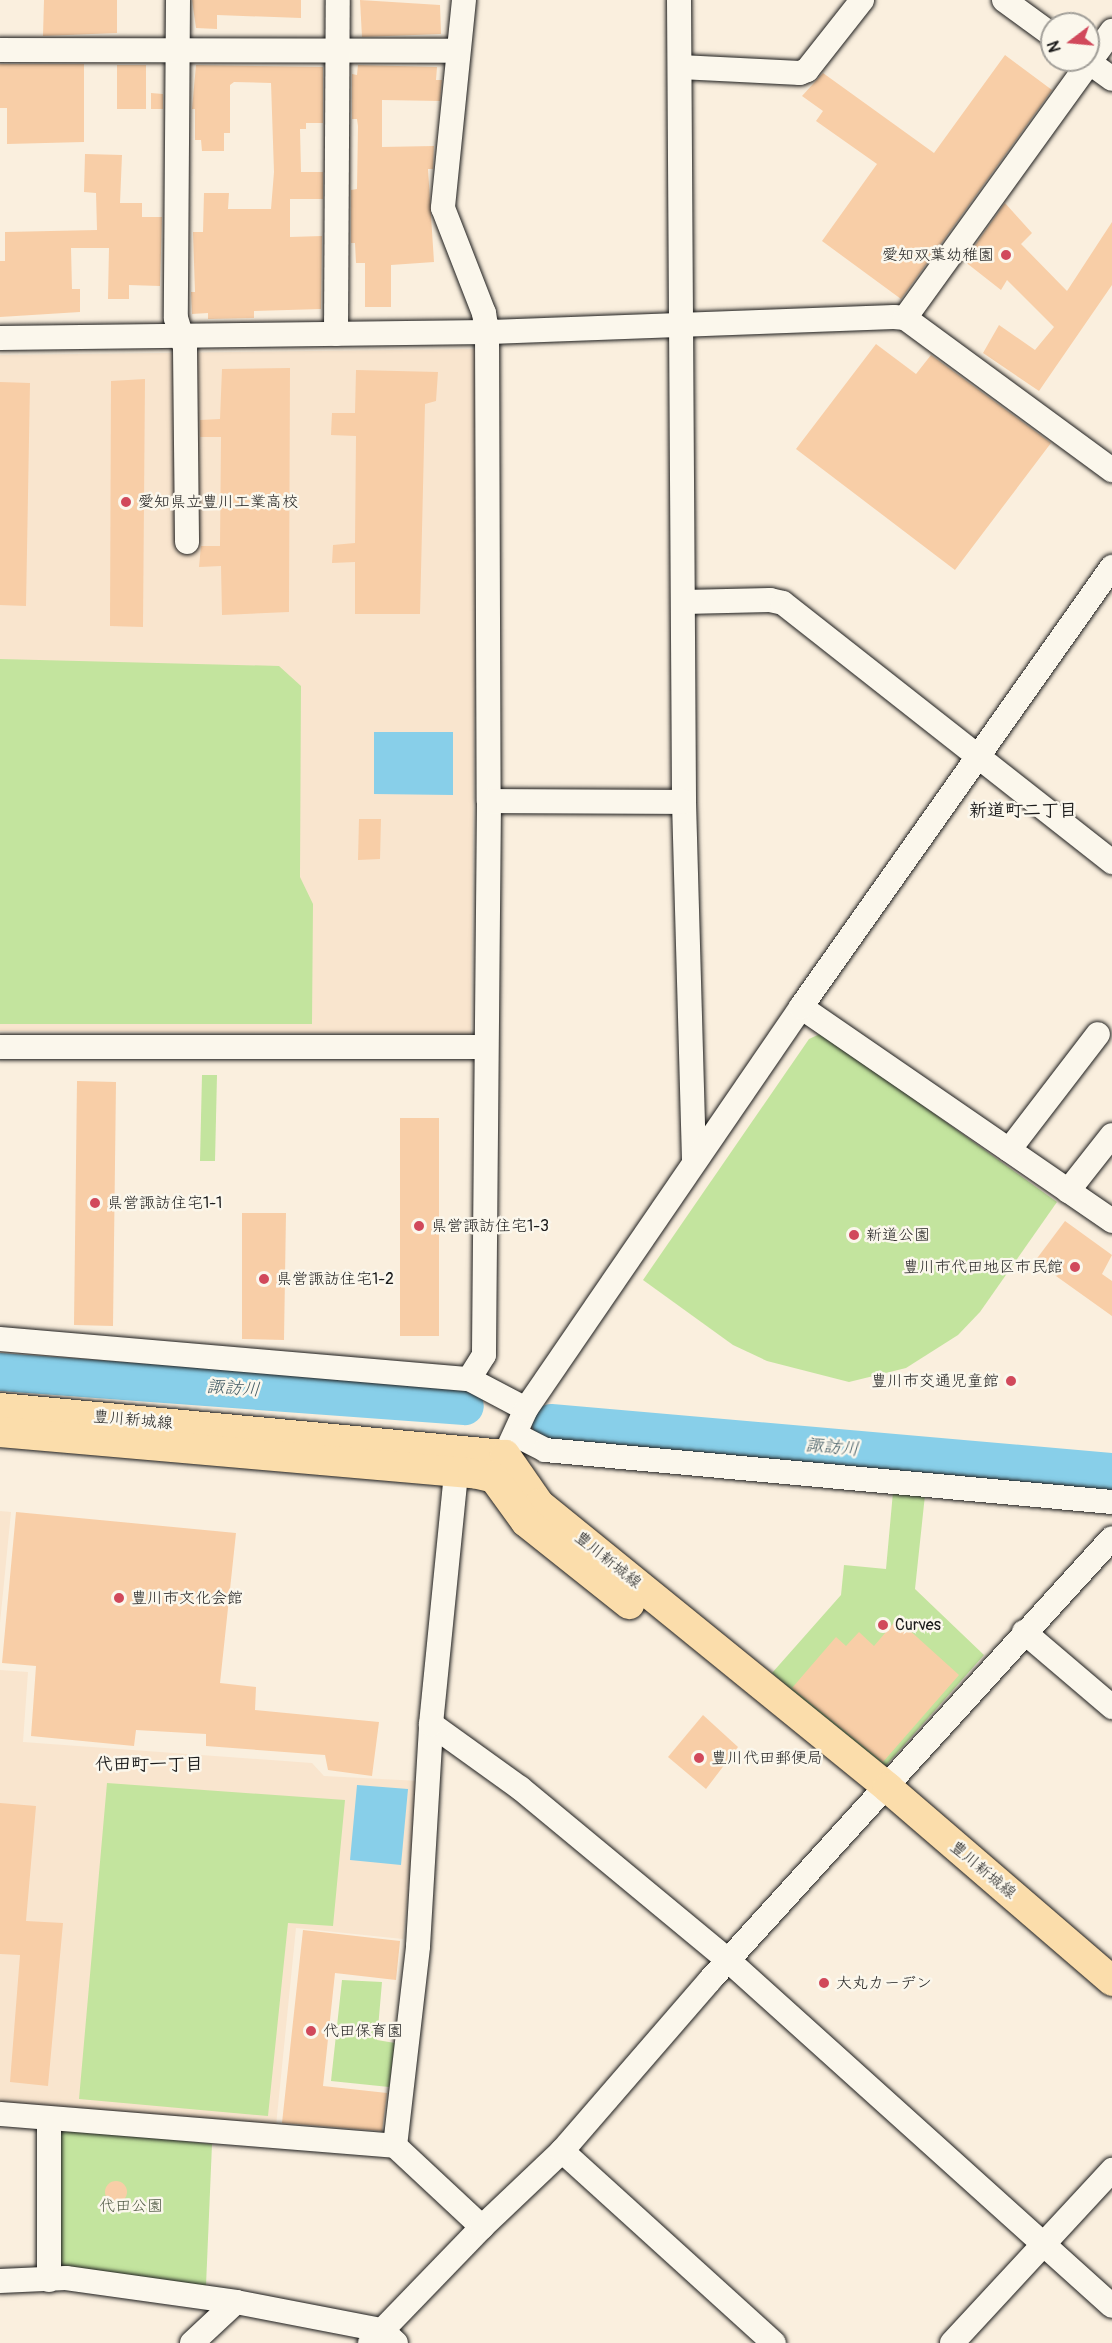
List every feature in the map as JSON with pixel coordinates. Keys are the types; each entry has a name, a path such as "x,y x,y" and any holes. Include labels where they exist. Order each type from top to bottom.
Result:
{"main road":[{"name":"豊川新城線","path":"0,1408 505,1456"},
{"name":"豊川新城線","path":"0,1432 456,1472 505,1456"},
{"name":"豊川新城線","path":"505,1456 526,1522 881,1795 1112,1980"},
{"name":"豊川新城線","path":"881,1795 1112,2004"}],"street":[{"path":"178,0 176,318 185,348 187,542"},
{"path":"336,334 338,0"},
{"path":"464,0 442,208 484,313 486,333 489,801 484,1355 469,1379"},
{"path":"679,0 684,802 694,1161"},
{"path":"680,67 800,73 807,70 862,0"},
{"path":"1004,0 1040,26"},
{"path":"1100,45 1112,31"},
{"path":"0,50 458,51"},
{"path":"905,318 1079,72"},
{"path":"0,338 181,334 486,333 905,318 1112,470"},
{"path":"505,1456 526,1409 694,1161 978,754 1112,567"},
{"path":"684,602 771,600 783,603 978,754 1112,862"},
{"path":"489,801 684,802"},
{"path":"801,1007 1112,1221"},
{"path":"1010,1150 1098,1034"},
{"path":"0,1047 486,1047"},
{"path":"1068,1191 1112,1135"},
{"path":"0,1339 469,1379 526,1409"},
{"path":"505,1456 545,1450 1112,1502"},
{"path":"395,2146 418,1946 431,1724 456,1472"},
{"path":"0,2281 66,2278 236,2302 382,2339 482,2227 562,2151 1024,1632 1112,1538"},
{"path":"1024,1632 1112,1707"},
{"path":"431,1724 538,1802 729,1961 1112,2306"},
{"path":"0,2114 49,2121 395,2146 482,2227"},
{"path":"49,2121 49,2280"},
{"path":"562,2151 774,2343"},
{"path":"952,2343 1112,2170"},
{"path":"192,2343 236,2302"}],"shaded area":[{"path":"478,349 471,1034 0,1031 0,355"},
{"path":"0,1511 11,1512 0,1623"},
{"path":"0,1670 28,1672 23,1742 312,1763 324,1776 420,1781 403,1939 296,1928 276,2126 0,2102"}],"green space":[{"path":"0,659 279,666 301,686 300,877 313,904 312,1024 0,1024"},
{"name":"新道公園","path":"822,1033 1057,1202 980,1312 958,1335 906,1368 849,1382 767,1361 733,1345 643,1280 809,1039"},
{"path":"202,1075 217,1075 215,1161 200,1161"},
{"name":"Curves","path":"893,1492 925,1495 915,1589 984,1655 882,1770 772,1673 841,1595 844,1565 886,1569"},
{"path":"107,1783 345,1800 333,1926 288,1923 268,2116 79,2099"},
{"path":"342,1980 382,1982 377,2040 395,2043 389,2087 331,2081"},
{"name":"代田公園","path":"65,2129 212,2144 206,2286 65,2268 57,2263 57,2137"}],"water":[{"path":"374,732 453,732 453,795 374,794"},
{"path":"357,1785 408,1789 401,1865 350,1860"}],"building":[{"path":"44,0 117,0 117,33 43,36"},
{"path":"192,0 301,0 301,18 217,15 217,29 196,28"},
{"path":"360,0 440,5 441,34 362,37"},
{"path":"1005,55 1052,90 901,299 822,241 877,164 816,121 823,111 802,96 823,73 934,153"},
{"path":"0,64 84,64 84,142 7,144 7,108 0,108"},
{"path":"117,65 146,65 146,109 117,109"},
{"path":"196,65 323,67 323,123 306,123 306,129 300,129 301,172 323,172 323,199 290,199 290,237 322,236 321,309 254,311 254,318 208,319 208,313 192,314 191,292 195,292 193,232 203,232 204,193 229,193 228,209 271,209 274,172 271,83 234,82 230,85 230,133 224,133 224,151 202,151 201,140 195,140 195,109 192,109"},
{"path":"358,65 437,67 436,80 442,80 440,101 382,100 382,147 434,146 433,169 428,169 434,262 391,265 391,307 365,307 365,263 356,263 355,243 351,243 351,190 357,189 358,126 357,119 352,119 352,74 357,75"},
{"path":"151,93 163,94 163,109 151,109"},
{"path":"85,154 122,155 120,203 142,203 142,217 162,217 160,286 129,285 129,299 108,299 109,248 71,248 72,289 80,289 80,312 0,317 0,261 5,261 5,232 97,230 96,193 84,192"},
{"path":"1005,203 1032,233 1021,244 1067,291 1112,222 1112,285 1039,391 983,353 999,325 1035,350 1054,327 1007,280 1001,290 964,261"},
{"path":"876,344 916,374 931,355 1051,443 955,570 796,449"},
{"path":"290,368 289,612 222,615 221,566 199,567 201,546 220,546 221,437 200,437 200,420 220,419 222,369"},
{"path":"356,370 438,372 436,401 425,404 420,614 355,614 355,562 332,563 333,545 355,543 356,436 331,435 332,413 355,413"},
{"path":"145,379 143,627 110,626 111,381"},
{"path":"0,382 30,383 26,606 0,605"},
{"path":"359,819 381,819 380,859 358,860"},
{"name":"県営諏訪住宅1-1","path":"77,1081 116,1082 113,1326 74,1325"},
{"name":"県営諏訪住宅1-3","path":"400,1118 439,1118 439,1336 400,1336"},
{"name":"県営諏訪住宅1-2","path":"242,1213 286,1213 284,1340 242,1339"},
{"name":"豊川市代田地区市民館","path":"1065,1221 1112,1255 1102,1274 1112,1281 1112,1316 1035,1261"},
{"name":"豊川市文化会館","path":"16,1512 236,1533 220,1683 256,1687 255,1710 379,1722 372,1776 328,1770 325,1755 206,1746 206,1734 136,1730 134,1746 31,1736 36,1666 2,1663"},
{"path":"897,1619 959,1675 883,1762 792,1688 836,1637 846,1646 859,1632 874,1646"},
{"path":"703,1715 738,1747 706,1789 668,1757"},
{"path":"0,1803 36,1806 26,1921 63,1923 48,2086 10,2082 20,1955 0,1954"},
{"path":"303,1930 400,1941 396,1980 335,1973 323,2086 387,2093 382,2131 282,2123"},
{"path":"116,2181 124,2184 127,2192 124,2200 116,2203 108,2200 105,2192 108,2184"}],"waterway":[{"name":"諏訪川","path":"0,1372 465,1406"},
{"name":"諏訪川","path":"551,1423 1112,1472"}],"place":[{"name":"愛知双葉幼稚園","path":"1006,255"},
{"name":"愛知県立豊川工業高校","path":"126,502"},
{"name":"県営諏訪住宅1-1","path":"95,1203"},
{"name":"県営諏訪住宅1-3","path":"419,1226"},
{"name":"新道公園","path":"854,1235"},
{"name":"豊川市代田地区市民館","path":"1075,1267"},
{"name":"県営諏訪住宅1-2","path":"264,1279"},
{"name":"豊川市交通児童館","path":"1011,1381"},
{"name":"豊川市文化会館","path":"119,1598"},
{"name":"Curves","path":"883,1625"},
{"name":"豊川代田郵便局","path":"699,1758"},
{"name":"大丸カーデン","path":"824,1983"},
{"name":"代田保育園","path":"311,2031"}],"district":[{"name":"新道町二丁目","path":"1023,811"},
{"name":"代田町一丁目","path":"149,1765"}]}
